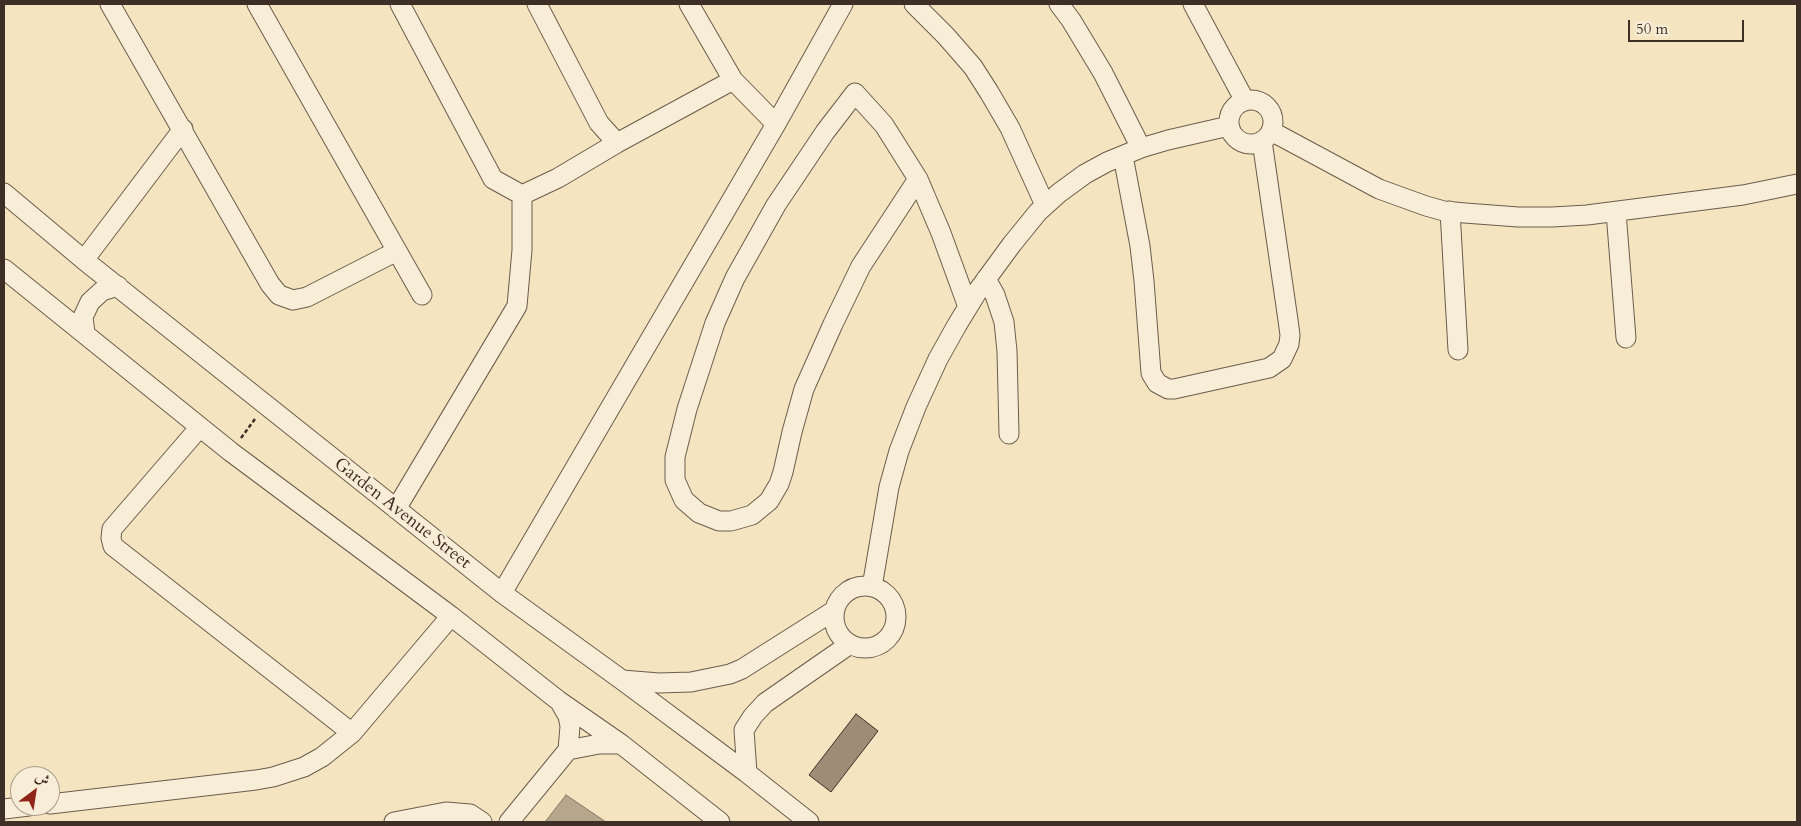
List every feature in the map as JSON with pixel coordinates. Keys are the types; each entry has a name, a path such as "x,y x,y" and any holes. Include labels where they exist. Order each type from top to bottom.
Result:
{"street":[{"path":"110,4 270,284 279,295 293,300 307,297 397,251"},
{"path":"256,4 422,295"},
{"path":"400,4 493,179 522,195"},
{"path":"537,4 599,123 617,143"},
{"path":"689,4 733,80 776,124"},
{"path":"914,4 973,67 1010,128 1045,205"},
{"path":"1059,4 1080,34 1103,73 1141,148"},
{"path":"1192,4 1245,101"},
{"path":"502,593 776,124 838,7"},
{"path":"522,195 558,178 617,143 733,80"},
{"path":"918,178 861,266 833,324 804,389 783,472 775,492 761,508 742,519 719,521 699,513 684,500 678,491 674,472 674,457 698,372 715,323 735,278 776,205 825,132 854,93 884,125 918,178 941,233 968,307"},
{"path":"1123,156 1140,246 1150,373 1157,383 1168,389 1174,389 1269,368 1282,359 1287,349 1290,335 1267,136 1274,121 1268,108 1256,100 1245,101 1236,106 1231,112 1229,126 1242,142 1256,143 1267,136"},
{"path":"872,587 888,495 900,451 916,407 938,359 968,307 1012,244 1045,205 1086,174 1141,148 1229,126"},
{"path":"84,260 183,130"},
{"path":"1267,136 1379,189 1418,204 1450,212 1500,217 1552,218 1616,212 1743,195 1797,184"},
{"name":"Garden Avenue Street","path":"4,193 84,260 502,593 622,680 809,822"},
{"path":"396,509 517,306 522,250 522,195"},
{"path":"1450,212 1458,350"},
{"path":"1616,212 1626,338"},
{"path":"4,269 231,452 451,616 559,701 622,744 720,822"},
{"path":"986,279 995,295 1004,322 1008,434"},
{"path":"85,334 83,317 90,302 102,291 118,286"},
{"path":"200,427 112,529 111,538 113,546 352,733"},
{"path":"872,587 882,591 890,598 895,607 894,629 889,638 876,646 860,648 842,638 834,620 835,610 845,594 853,589 872,587"},
{"path":"622,680 659,683 691,682 730,674 742,669 835,610"},
{"path":"60,803 273,777 304,767 322,758 352,733 451,616"},
{"path":"746,773 744,730 753,716 765,703 850,644"},
{"path":"509,822 568,750 570,726 568,716 559,701"},
{"path":"568,750 599,744 622,744"},
{"path":"394,822 446,812 470,814 480,822"}],"path":[{"path":"231,452 265,405"}],"shaded area":[{"path":"566,795 606,822 545,822"}],"building":[{"path":"856,714 878,731 831,792 809,775"}]}
